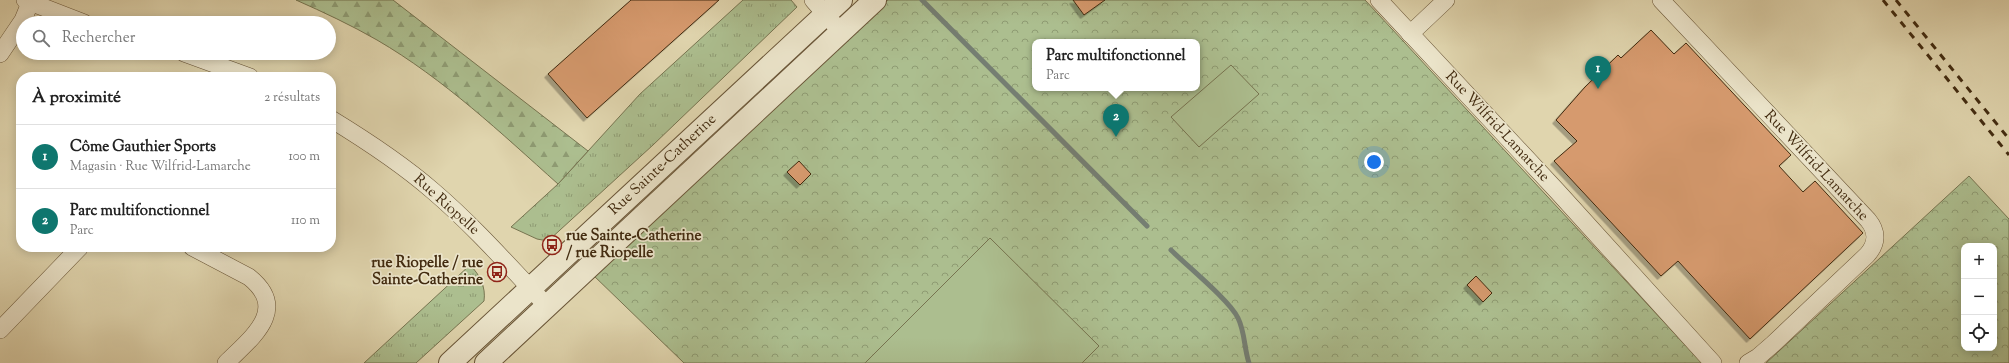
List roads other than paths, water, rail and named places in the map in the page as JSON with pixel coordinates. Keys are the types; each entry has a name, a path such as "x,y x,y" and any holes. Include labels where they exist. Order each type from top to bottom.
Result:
{"street":[{"name":"Rue Sainte-Catherine","path":"486,363 875,0"},
{"name":"Rue Wilfrid-Lamarche","path":"1379,0 1558,192 1713,363"},
{"path":"1410,34 1446,0"},
{"name":"Rue Wilfrid-Lamarche","path":"1661,0 1868,220 1875,231 1874,244 1867,255 1768,348 1748,363"},
{"path":"24,16 27,1 66,16"},
{"name":"Rue Sainte-Catherine","path":"450,363 531,289 827,5"},
{"path":"827,5 842,32"},
{"path":"0,54 16,30"},
{"path":"203,60 236,72"},
{"name":"Rue Riopelle","path":"336,122 389,156 432,190 484,240 546,306"},
{"path":"0,330 75,252"},
{"path":"202,252 249,277 260,287 266,297 267,309 264,321 226,363"}],"waterway":[{"path":"922,0 1147,226"},
{"path":"1171,250 1226,302 1238,318 1242,329 1249,363"}],"railway":[{"path":"1883,0 2009,155"},
{"path":"1896,0 2009,139"}],"place":[{"name":"Côme Gauthier Sports","path":"1598,89"},
{"name":"Parc multifonctionnel","path":"1116,137"},
{"name":"rue Sainte-Catherine / rue Riopelle","path":"552,245"},
{"name":"rue Riopelle / rue Sainte-Catherine","path":"497,272"}]}
